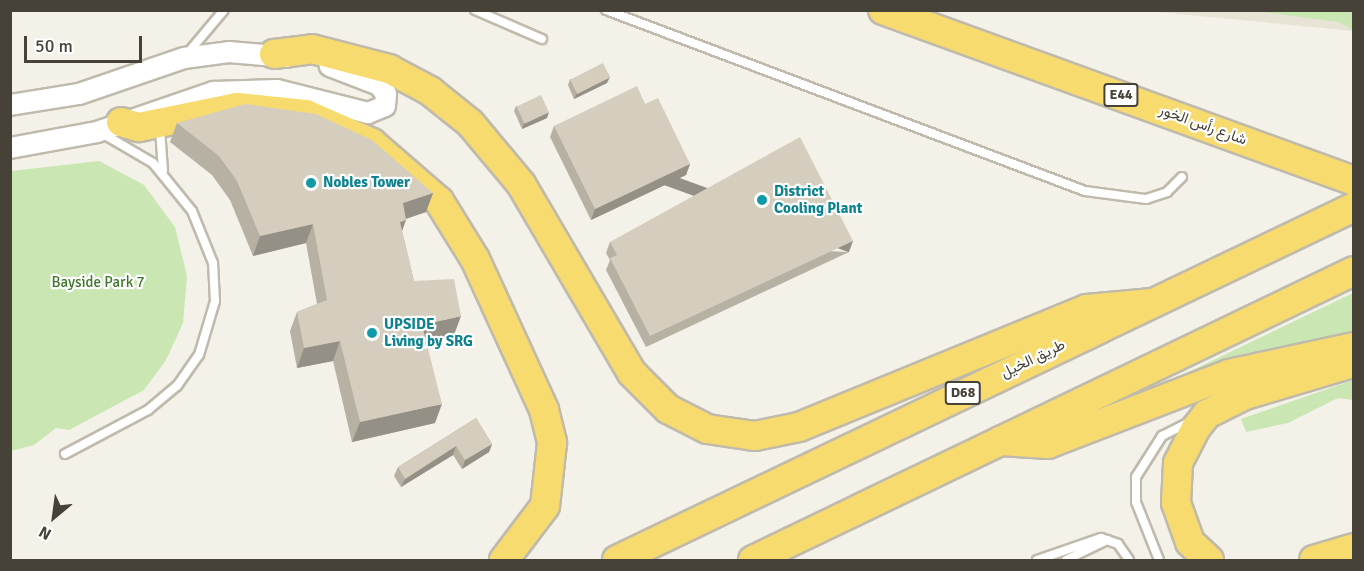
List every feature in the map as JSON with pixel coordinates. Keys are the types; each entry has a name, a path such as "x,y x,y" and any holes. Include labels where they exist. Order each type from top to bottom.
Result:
{"highway":[{"name":"شارع رأس الخور","path":"884,11 1353,180"},
{"path":"274,54 312,49 389,69 470,123 522,184 632,373 668,409 707,429 755,436 799,427 1087,309 1150,303"},
{"path":"109,127 139,127 163,120 237,107 306,114 372,143 439,201 475,259 544,410 552,443 545,506 504,561"},
{"name":"طريق الخيل","path":"617,561 1353,207"},
{"path":"753,561 1353,271"},
{"path":"1000,441 1048,444 1220,377 1353,347"},
{"path":"1209,561 1181,523 1175,484 1185,444 1207,414 1245,395 1353,363"},
{"path":"1314,561 1353,548"}],"street":[{"path":"10,105 79,94 184,58 274,54 328,65 378,85 387,94 385,106 368,113 309,94 246,89 184,99 109,127 10,148"}],"lane":[{"path":"184,58 224,10"},
{"path":"475,10 542,39"},
{"path":"606,10 1085,191 1146,199 1167,192 1182,177"},
{"path":"163,120 158,148 165,175"},
{"path":"65,454 163,399 189,371 207,338 215,301 208,245 192,211 165,175 141,152 109,127"},
{"path":"1159,561 1136,502 1136,477 1162,436 1207,414"},
{"path":"1066,561 1108,539"},
{"path":"1037,561 1088,540 1108,539 1129,561"}],"shaded area":[{"path":"1148,11 1353,11 1353,31"}],"green space":[{"path":"1247,10 1353,11 1353,30 1339,22"},
{"name":"Bayside Park 7","path":"99,161 144,185 175,227 187,276 183,323 166,360 144,390 69,430 56,428 34,445 11,451 11,171"},
{"path":"1353,293 1353,337 1178,377"},
{"path":"1353,380 1353,400 1338,398 1288,423 1246,432 1241,419"}],"building":[{"path":"603,63 610,77 577,94 570,80"},
{"path":"637,86 645,104 658,98 690,164 595,209 554,126"},
{"path":"541,95 549,112 525,124 517,106"},
{"path":"245,104 316,114 372,140 433,193 403,203 406,220 400,222 414,281 454,279 461,316 422,325 442,404 360,422 340,341 304,348 297,312 327,300 313,224 260,236 237,181 219,156 177,123"},
{"name":"District Cooling Plant","path":"800,137 853,241 650,336 610,258 617,255 610,242"},
{"path":"476,418 492,444 465,460 456,446 405,479 398,467"}],"place":[{"name":"Nobles Tower","path":"311,183"},
{"name":"District Cooling Plant","path":"762,200"},
{"name":"UPSIDE Living by SRG","path":"372,333"}]}
